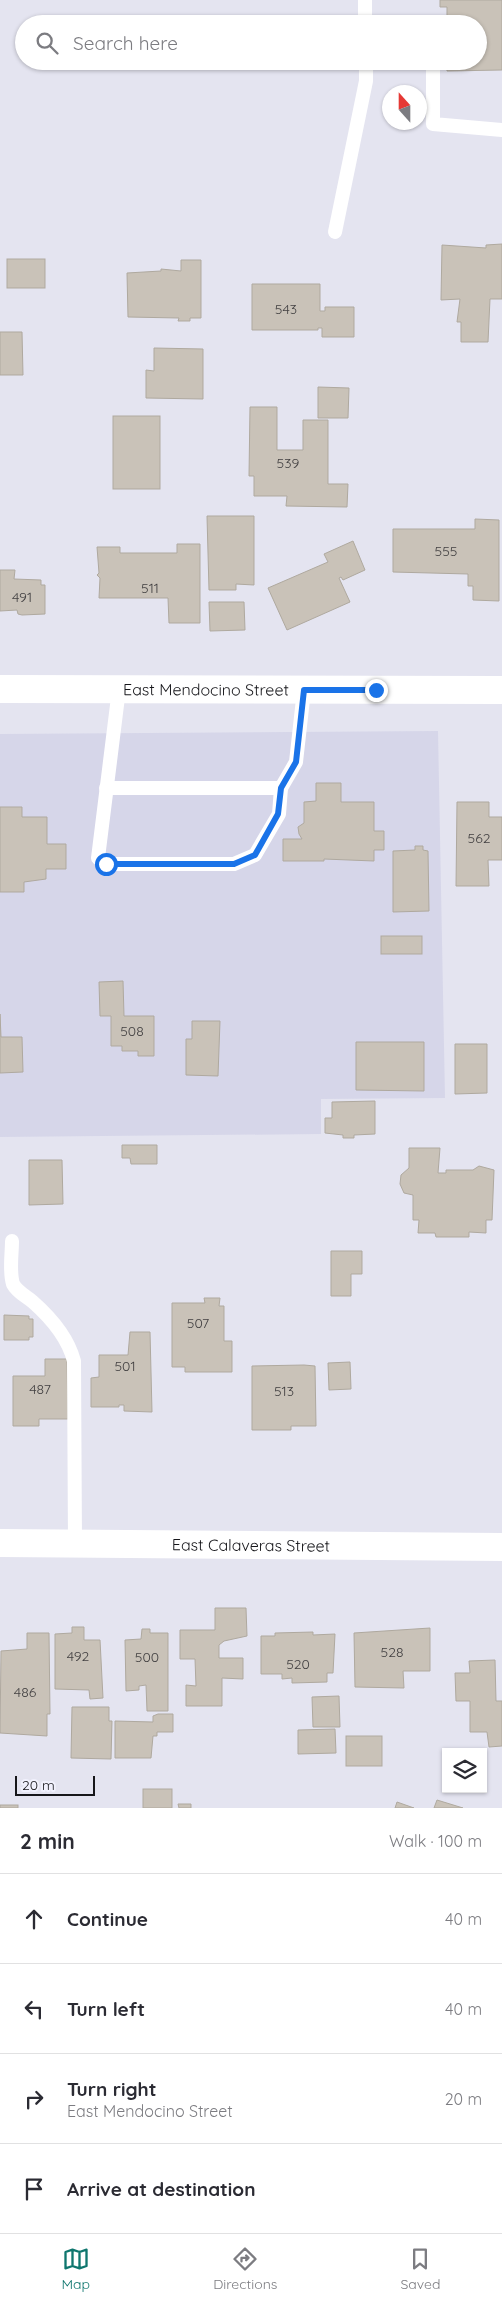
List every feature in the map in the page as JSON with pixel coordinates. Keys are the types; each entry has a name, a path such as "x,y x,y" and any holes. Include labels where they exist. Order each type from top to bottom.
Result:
{"street":[{"name":"East Mendocino Street","path":"0,689 502,690"},
{"name":"East Calaveras Street","path":"0,1543 502,1547"}],"lane":[{"path":"365,0 365,15"},
{"path":"335,232 366,81 366,70"},
{"path":"433,70 433,124 502,130"},
{"path":"119,689 98,858 106,864 234,864 255,855 278,814 281,788 296,762 304,690"},
{"path":"106,788 281,788"},
{"path":"12,1242 11,1277 14,1286 33,1302 62,1334 70,1347 74,1361 75,1544"}],"shaded area":[{"path":"438,731 445,1098 321,1099 321,1134 0,1137 0,734"}],"building":[{"path":"440,0 502,0 502,70 447,71 487,70 487,15 447,15 447,7 440,7"},
{"path":"502,244 502,299 490,299 488,342 461,342 461,322 457,322 460,299 441,300 442,245 486,248 486,245"},
{"path":"7,259 45,259 45,288 7,288"},
{"path":"181,260 201,260 201,318 190,318 190,321 178,321 179,318 128,317 127,273 161,271 161,269 181,271"},
{"path":"252,284 320,284 320,311 325,311 325,307 354,307 354,337 322,337 322,328 318,328 318,330 252,330"},
{"path":"0,332 22,332 23,375 0,375"},
{"path":"154,348 203,349 203,399 146,398 146,370 154,371"},
{"path":"318,387 349,388 348,418 318,418"},
{"path":"250,407 277,407 277,450 303,450 303,420 328,420 328,484 348,484 347,507 286,506 287,496 254,496 254,476 249,476"},
{"path":"113,416 160,416 160,489 113,489"},
{"path":"207,516 254,516 254,585 236,584 236,590 209,590"},
{"path":"475,519 499,520 499,601 473,600 473,586 468,586 468,574 393,572 393,529 475,529"},
{"path":"353,541 365,570 343,580 341,577 339,578 350,602 287,630 268,588 328,562 324,554"},
{"path":"177,544 200,544 200,623 169,623 168,598 99,598 100,578 97,575 99,573 97,547 120,547 120,553 177,553"},
{"path":"0,570 15,570 14,579 41,580 41,585 45,585 45,614 22,615 18,614 17,610 0,611"},
{"path":"209,602 244,602 245,630 210,631"},
{"path":"316,783 341,783 341,802 374,802 374,831 384,831 384,850 374,850 374,861 324,859 324,861 283,861 283,839 302,839 298,827 304,823 304,802 316,801"},
{"path":"457,802 489,802 489,817 502,817 502,860 488,860 489,886 456,886"},
{"path":"0,807 22,807 22,817 47,817 47,844 66,844 66,869 46,869 46,879 24,882 24,892 0,892"},
{"path":"415,846 423,846 423,850 428,851 429,911 393,912 393,851 415,850"},
{"path":"381,936 422,936 422,954 381,954"},
{"path":"123,981 124,1016 154,1016 154,1056 138,1056 138,1051 122,1051 122,1046 111,1046 111,1016 100,1016 99,982"},
{"path":"0,1014 1,1037 22,1037 23,1072 0,1073"},
{"path":"192,1021 220,1021 218,1076 186,1075 186,1039 192,1039"},
{"path":"356,1042 424,1042 424,1091 356,1090"},
{"path":"455,1044 487,1044 487,1093 455,1094"},
{"path":"375,1101 375,1134 354,1135 354,1138 343,1138 343,1135 325,1133 325,1118 332,1118 332,1102"},
{"path":"122,1145 157,1145 157,1164 131,1164 130,1158 122,1158"},
{"path":"409,1148 440,1148 438,1173 446,1173 446,1170 473,1170 479,1166 494,1170 492,1220 486,1220 486,1233 469,1232 469,1237 436,1237 435,1233 418,1233 419,1220 413,1220 413,1195 404,1193 400,1184 401,1175 409,1168"},
{"path":"29,1160 62,1160 63,1204 29,1205"},
{"path":"331,1251 362,1251 362,1274 351,1274 351,1296 331,1296"},
{"path":"204,1298 220,1298 219,1306 224,1306 224,1341 232,1341 232,1372 185,1372 185,1367 172,1367 172,1303 205,1303"},
{"path":"4,1315 29,1316 29,1319 33,1319 33,1337 29,1337 29,1340 4,1340"},
{"path":"130,1332 150,1332 152,1412 124,1411 124,1405 119,1405 119,1407 91,1407 91,1378 99,1377 99,1355 128,1355"},
{"path":"45,1359 67,1359 68,1419 39,1419 39,1426 13,1426 13,1376 45,1376"},
{"path":"350,1362 351,1389 329,1390 328,1363"},
{"path":"252,1366 315,1366 316,1426 291,1426 291,1430 252,1430"},
{"path":"215,1608 246,1608 247,1636 224,1641 219,1645 219,1658 243,1658 243,1679 222,1678 222,1706 186,1706 186,1685 196,1686 195,1659 180,1659 180,1630 215,1630"},
{"path":"72,1627 84,1627 84,1640 100,1640 103,1698 90,1699 89,1690 55,1689 55,1634 72,1633"},
{"path":"430,1628 430,1671 403,1671 404,1688 355,1687 354,1633"},
{"path":"142,1629 150,1629 150,1633 168,1633 168,1711 147,1711 146,1685 139,1686 139,1690 126,1691 125,1640 141,1639"},
{"path":"313,1632 313,1635 335,1634 333,1673 327,1673 327,1682 292,1683 292,1678 282,1679 282,1674 261,1674 261,1636 275,1636 275,1633"},
{"path":"27,1633 49,1633 50,1714 47,1714 47,1736 0,1733 1,1651 27,1649"},
{"path":"495,1660 496,1701 502,1701 502,1746 489,1747 487,1732 470,1732 470,1701 456,1701 455,1673 470,1673 469,1661"},
{"path":"339,1696 340,1727 313,1727 312,1697"},
{"path":"72,1707 109,1707 109,1721 112,1721 111,1759 71,1758"},
{"path":"173,1714 173,1732 157,1732 157,1736 153,1736 151,1758 115,1758 115,1721 153,1722 153,1716"},
{"path":"335,1729 336,1753 298,1754 298,1730"},
{"path":"346,1736 382,1736 382,1766 346,1766"},
{"path":"143,1789 172,1789 172,1808 143,1808"},
{"path":"437,1800 463,1808 434,1808"},
{"path":"397,1802 414,1808 395,1808"},
{"path":"178,1804 191,1804 191,1808 179,1808"},
{"path":"0,1805 18,1805 18,1808 0,1808"}],"route":[{"path":"106,864 234,864 255,855 278,814 281,788 296,762 304,690 376,690"}]}
